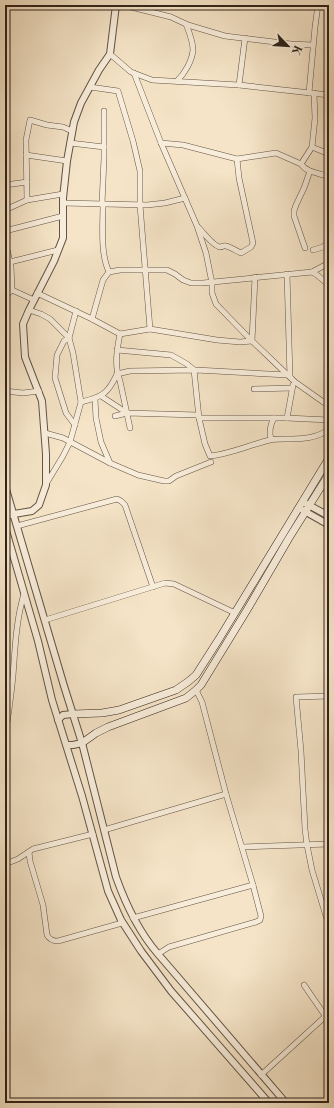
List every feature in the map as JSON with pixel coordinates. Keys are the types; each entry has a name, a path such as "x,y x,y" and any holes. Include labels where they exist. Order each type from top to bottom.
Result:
{"main road":[{"path":"306,504 329,458"},
{"path":"73,714 102,713 119,710 176,690 196,675 302,510 329,474"},
{"path":"82,743 108,727 186,698 196,690 205,680 302,510"}],"street":[{"path":"46,484 45,433 42,401 25,356 23,324 63,238 63,194 74,122 81,103 99,70 110,54 116,5"},
{"path":"123,5 171,17 200,29 225,36 291,44 314,45"},
{"path":"301,164 312,147 315,118 312,93 314,45 318,5"},
{"path":"177,81 184,75 193,50 186,24"},
{"path":"240,85 245,38"},
{"path":"110,54 131,72 152,80 240,85 329,95"},
{"path":"134,73 161,143 197,226 206,253 212,283 212,293 216,304 291,378 329,406"},
{"path":"90,87 118,91 133,141 140,171 140,204 150,330"},
{"path":"104,111 102,204 105,264 109,272"},
{"path":"27,200 26,140 30,120 47,125 63,127 72,131"},
{"path":"70,143 104,147"},
{"path":"161,143 189,146 237,159 276,153 301,164 310,171 329,177"},
{"path":"312,147 329,154"},
{"path":"26,155 67,161"},
{"path":"197,226 212,243 220,247 228,246 241,253 251,247 253,243 239,178 237,159"},
{"path":"305,248 295,224 294,211 310,171"},
{"path":"5,185 27,182"},
{"path":"5,210 27,200 63,194"},
{"path":"63,203 156,204 185,198"},
{"path":"5,231 63,216"},
{"path":"5,241 12,290"},
{"path":"313,250 323,247 329,242"},
{"path":"7,260 58,250"},
{"path":"92,319 103,280 109,272 120,270 167,270 191,283 212,283 255,277 312,272 329,263"},
{"path":"312,272 329,285"},
{"path":"287,274 292,388 287,418"},
{"path":"252,341 255,277"},
{"path":"5,297 12,290"},
{"path":"12,290 34,300"},
{"path":"37,294 76,311 120,334 150,330 217,340 240,342 252,341"},
{"path":"29,310 50,319 69,338"},
{"path":"5,516 32,511 39,505 46,484 70,442 81,402 69,338 76,311"},
{"path":"120,334 117,350 117,374 120,381 130,428"},
{"path":"69,338 64,341 57,355 55,378 66,413 75,425"},
{"path":"117,350 152,356 171,355 187,364 194,370 198,417 205,444 210,456 230,452 271,439 290,439 316,436 322,434 329,428"},
{"path":"81,402 101,396 112,383 117,374 130,370 194,370 291,378"},
{"path":"254,389 292,388"},
{"path":"5,390 23,393 39,391"},
{"path":"101,396 127,413"},
{"path":"95,399 96,418 101,442 110,463"},
{"path":"116,416 127,413 198,417 329,420"},
{"path":"271,439 270,429 274,418"},
{"path":"45,433 63,438 110,463 138,475 164,481 169,481 176,476 211,462"},
{"path":"5,486 82,743 116,876 123,897 143,936 286,1103"},
{"path":"17,526 117,499 125,505 153,587"},
{"path":"306,504 329,516"},
{"path":"302,510 329,525"},
{"path":"5,527 38,641 52,700 82,796 108,891 122,923 171,991 269,1103"},
{"path":"45,620 165,583 174,584 235,613"},
{"path":"5,737 18,620 24,594"},
{"path":"158,954 169,946 259,921 261,915 200,698 196,690"},
{"path":"329,696 296,697 307,845 312,870 329,926"},
{"path":"58,720 63,715 73,714"},
{"path":"67,745 82,743"},
{"path":"104,830 226,794"},
{"path":"5,864 18,859 33,849 93,834"},
{"path":"242,847 329,844"},
{"path":"29,852 30,861 43,905 47,935 49,938 55,941 122,923"},
{"path":"133,918 253,885"},
{"path":"304,985 327,1015 329,1024"},
{"path":"261,1075 327,1015"}]}
